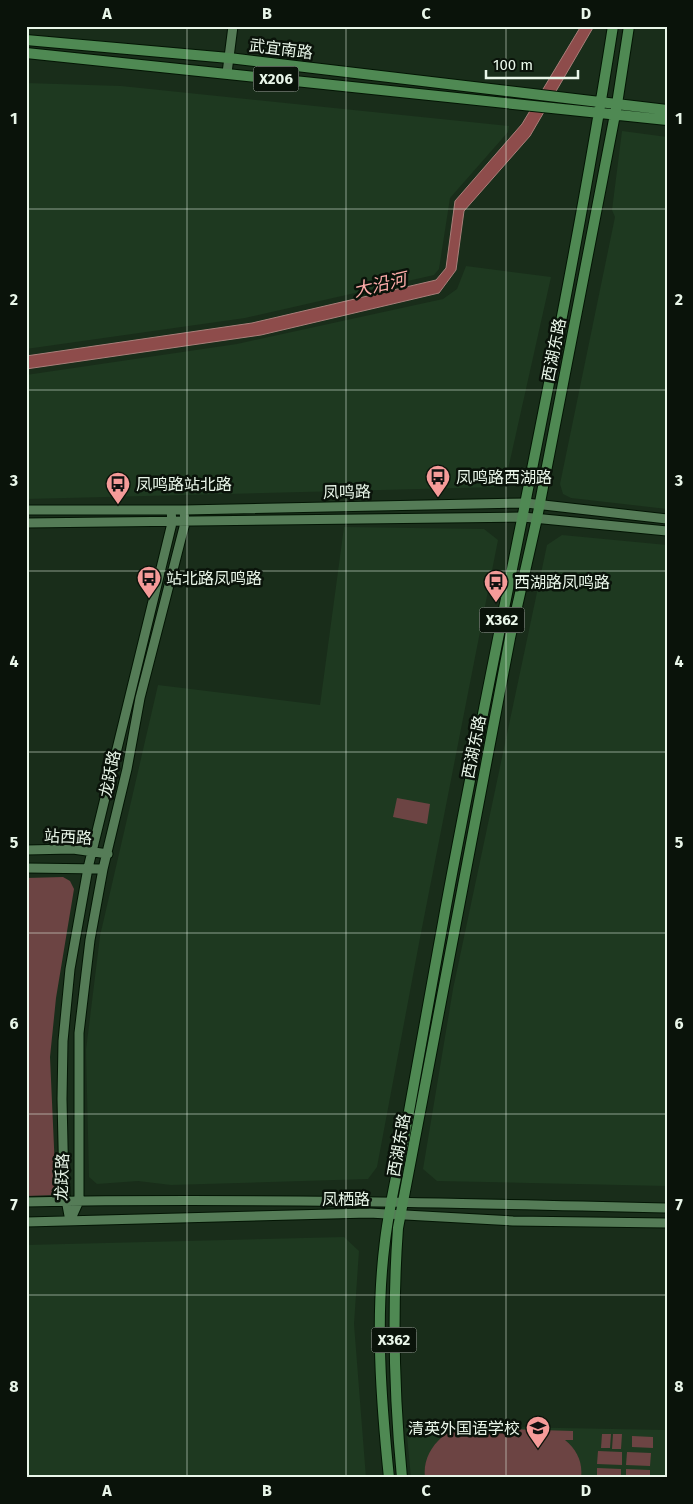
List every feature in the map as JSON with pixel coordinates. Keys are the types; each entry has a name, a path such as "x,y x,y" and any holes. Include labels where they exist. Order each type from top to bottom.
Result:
{"main road":[{"name":"西湖东路","path":"389,1478 382,1408 381,1354 382,1284 388,1214 392,1201 462,821 526,503 600,108 613,26"},
{"name":"西湖东路","path":"402,1478 396,1405 394,1295 401,1214 510,638 537,518 616,109 629,26"},
{"name":"武宜南路","path":"26,40 229,58 561,98 600,108"},
{"name":"武宜南路","path":"26,53 555,109 600,108"},
{"name":"X206","path":"600,108 667,110"},
{"name":"X206","path":"616,109 667,120"}],"street":[{"path":"227,73 233,26"},
{"name":"凤鸣路","path":"26,510 184,510 539,503 667,519"},
{"name":"龙跃路","path":"70,1221 66,1201 62,1099 63,1041 70,969 88,868 172,523 171,510"},
{"name":"龙跃路","path":"70,1221 79,1201 79,1033 90,940 103,869 127,769 140,698 184,522 184,510"},
{"name":"凤鸣路","path":"26,523 172,523 523,517 667,531"},
{"name":"站西路","path":"26,850 72,849 108,854"},
{"name":"站西路","path":"26,868 103,869"},
{"name":"凤栖路","path":"26,1202 392,1201 667,1208"},
{"name":"凤栖路","path":"26,1222 325,1213 401,1214 513,1221 667,1223"}],"shaded area":[{"path":"581,26 594,26 530,136 464,211 456,270 439,293 261,335 26,369 26,356 252,323 436,280 446,268 455,201 522,124"},
{"path":"26,83 121,86 509,126 508,132 450,198 439,269 434,275 245,318 26,349"},
{"path":"622,131 667,137 667,509 571,498 563,494 560,484 615,217 612,210"},
{"path":"466,266 551,277 505,483 498,487 26,499 26,375 237,344 443,299 457,289"},
{"path":"344,527 484,529 498,540 377,1167 368,1179 171,1185 138,1181 97,1184 89,1177 86,1050 100,936 158,685 320,705"},
{"path":"562,535 667,545 667,1186 437,1181 423,1169 453,989 547,545"},
{"path":"397,798 430,804 427,824 393,817"},
{"path":"63,877 70,881 74,889 56,998 50,1057 56,1192 53,1195 26,1196 26,878"},
{"path":"344,1237 359,1251 354,1324 366,1478 26,1478 26,1245"},
{"name":"清英外国语学校","path":"406,1425 667,1430 665,1478 411,1478"},
{"path":"438,1427 573,1431 573,1440 565,1440 578,1457 581,1467 581,1478 425,1478 425,1466 428,1455 442,1437 437,1436"},
{"path":"602,1434 611,1434 610,1448 601,1448"},
{"path":"613,1434 622,1434 621,1449 612,1449"},
{"path":"632,1436 653,1437 653,1448 632,1447"},
{"path":"598,1451 622,1452 622,1465 597,1464"},
{"path":"627,1452 651,1453 650,1466 626,1465"},
{"path":"597,1468 621,1469 621,1478 597,1478"},
{"path":"626,1469 650,1470 650,1478 626,1478"}],"place":[{"name":"凤鸣路西湖路","path":"438,498"},
{"name":"凤鸣路站北路","path":"118,505"},
{"name":"站北路凤鸣路","path":"149,599"},
{"name":"西湖路凤鸣路","path":"496,603"},
{"name":"清英外国语学校","path":"538,1449"}],"water label":[{"name":"大沿河","path":"380,285"}]}
